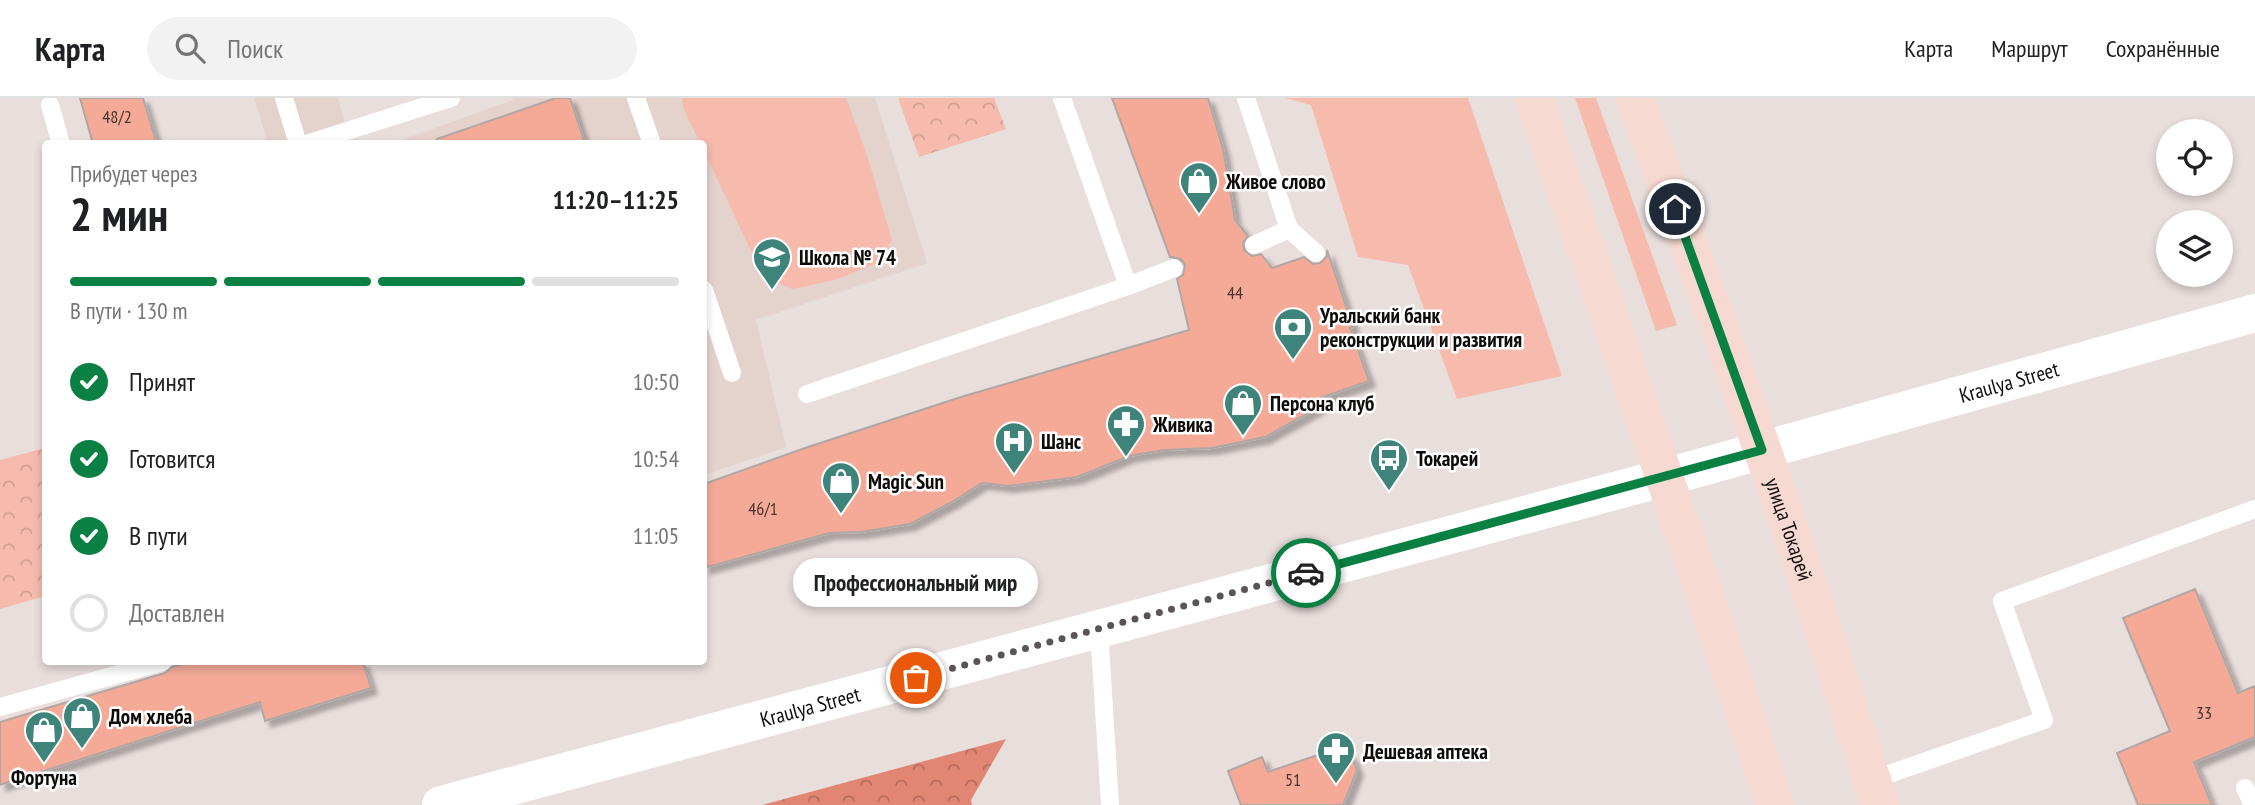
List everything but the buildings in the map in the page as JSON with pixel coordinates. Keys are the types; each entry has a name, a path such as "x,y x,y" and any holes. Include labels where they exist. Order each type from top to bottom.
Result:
{"main road":[{"path":"1534,98 1775,805"},
{"name":"улица Токарей","path":"1635,98 1794,541 1876,792"},
{"name":"Kraulya Street","path":"441,805 1663,478 2255,313"}],"lane":[{"path":"284,98 297,140"},
{"path":"319,140 451,98"},
{"path":"636,98 651,140"},
{"path":"1062,98 1128,286"},
{"path":"1246,98 1289,229 1316,253"},
{"path":"50,105 60,140"},
{"path":"1254,245 1289,229"},
{"path":"807,394 1174,268"},
{"path":"707,299 732,373"},
{"path":"1876,792 2045,720 2002,601 2255,509"},
{"path":"1100,629 1110,805"},
{"path":"0,707 151,665"},
{"path":"2245,788 2253,805"}],"shaded area":[{"path":"254,98 338,98 349,140 267,140"},
{"name":"Школа № 74","path":"875,98 927,263 756,320 786,447 707,474 707,140 402,140 513,100"}],"green space":[{"path":"682,98 846,98 867,155 892,240 875,264 835,280 792,289 771,280 751,251 707,157 707,140 699,140 684,110"},
{"path":"898,98 994,98 1006,129 919,157"},
{"path":"1285,98 1468,98 1562,376 1457,399 1408,265 1358,257 1311,105"},
{"path":"1575,98 1596,98 1677,325 1656,331"},
{"path":"42,449 42,597 0,609 0,460"},
{"path":"1006,739 971,800 972,805 762,805"}],"way so far":[{"path":"916,678 1306,573"}],"place":[{"name":"Живое слово","path":"1199,215"},
{"name":"Школа № 74","path":"772,291"},
{"name":"Уральский банк реконструкции и развития","path":"1293,361"},
{"name":"Персона клуб","path":"1243,437"},
{"name":"Живика","path":"1126,458"},
{"name":"Шанс","path":"1014,475"},
{"name":"Токарей","path":"1389,492"},
{"name":"Magic Sun","path":"841,515"},
{"name":"Профессиональный мир","path":"916,678"},
{"name":"Дом хлеба","path":"82,750"},
{"name":"Фортуна","path":"44,764"},
{"name":"Дешевая аптека","path":"1336,785"}],"route":[{"path":"1306,573 1762,450 1675,209"}]}
